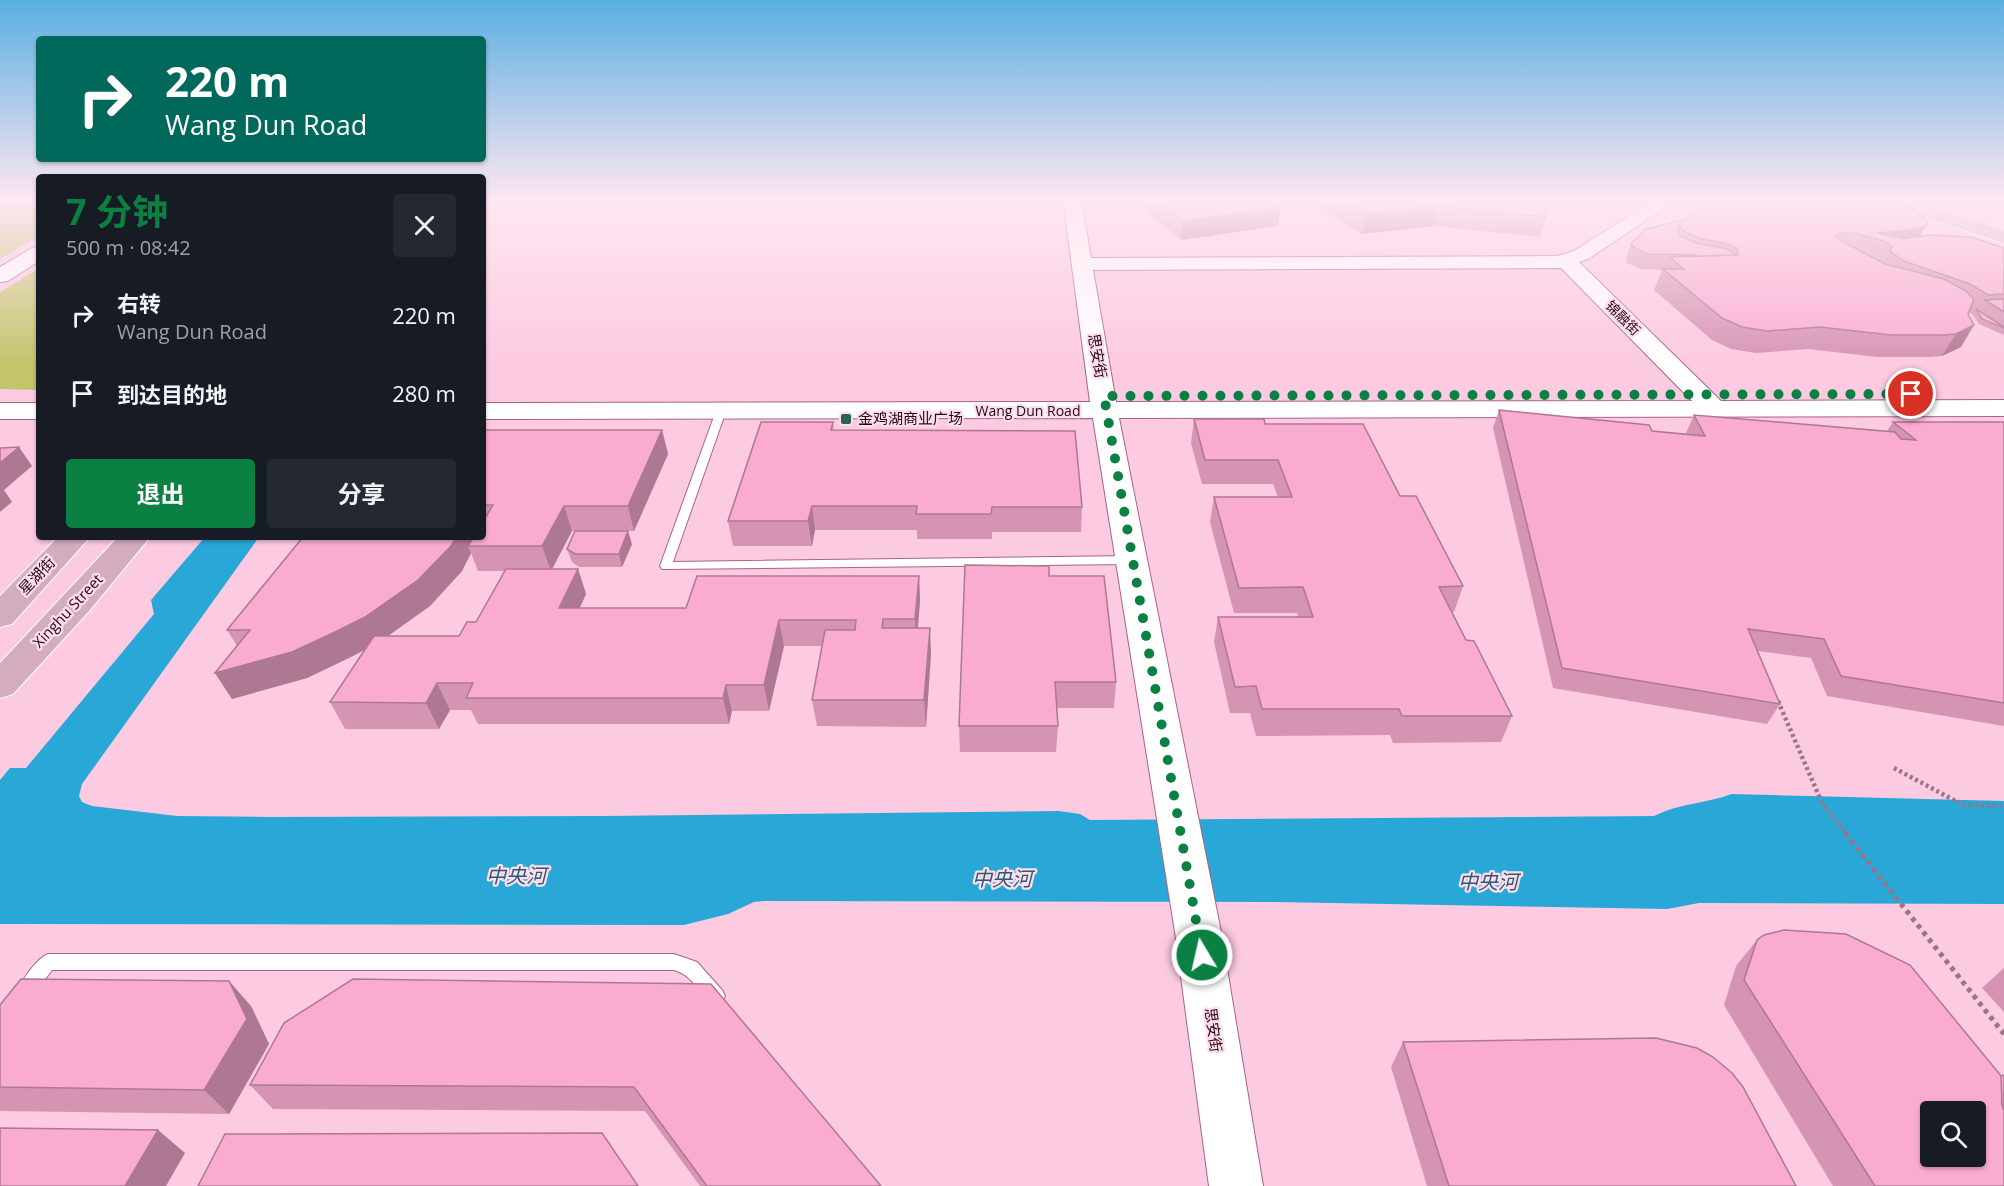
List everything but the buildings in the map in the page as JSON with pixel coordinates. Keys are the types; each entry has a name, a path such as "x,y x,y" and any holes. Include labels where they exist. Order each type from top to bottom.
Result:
{"main road":[{"name":"星湖街","path":"0,616 72,540"},
{"name":"Xinghu Street","path":"0,684 78,602 132,540"}],"street":[{"path":"0,276 35,254"},
{"name":"思安街","path":"1080,254 1131,560 1198,932 1236,1186"},
{"path":"1081,264 1566,261 1582,254"},
{"name":"锦融街","path":"1566,261 1708,402"},
{"name":"Wang Dun Road","path":"1708,402 2004,394"},
{"path":"0,396 36,396"},
{"name":"Wang Dun Road","path":"486,396 1105,404"},
{"name":"Wang Dun Road","path":"486,411 721,411 1105,404 1708,402 2004,408"},
{"path":"0,411 36,411"}],"lane":[{"path":"721,411 666,566 1131,560"},
{"path":"14,1007 48,962 674,962 691,967 728,1011"}],"path":[{"path":"1775,694 1822,803 2004,1034"},
{"path":"1894,768 1963,805 2004,806"}],"shaded area":[{"path":"36,270 36,390 0,389 0,292"}],"water":[{"name":"中央河","path":"202,540 257,540 82,784 79,796 82,802 92,806 177,816 604,816 1059,811 1080,814 1090,820 1654,816 1673,808 1732,794 2004,801 2004,904 1699,903 1667,909 1275,902 765,901 754,902 728,914 684,925 0,924 0,780 10,768 26,768 154,614 151,600"}],"place":[{"name":"金鸡湖商业广场","path":"846,419"}],"route":[{"path":"1202,955 1127,539 1104,396 1911,394"}]}
